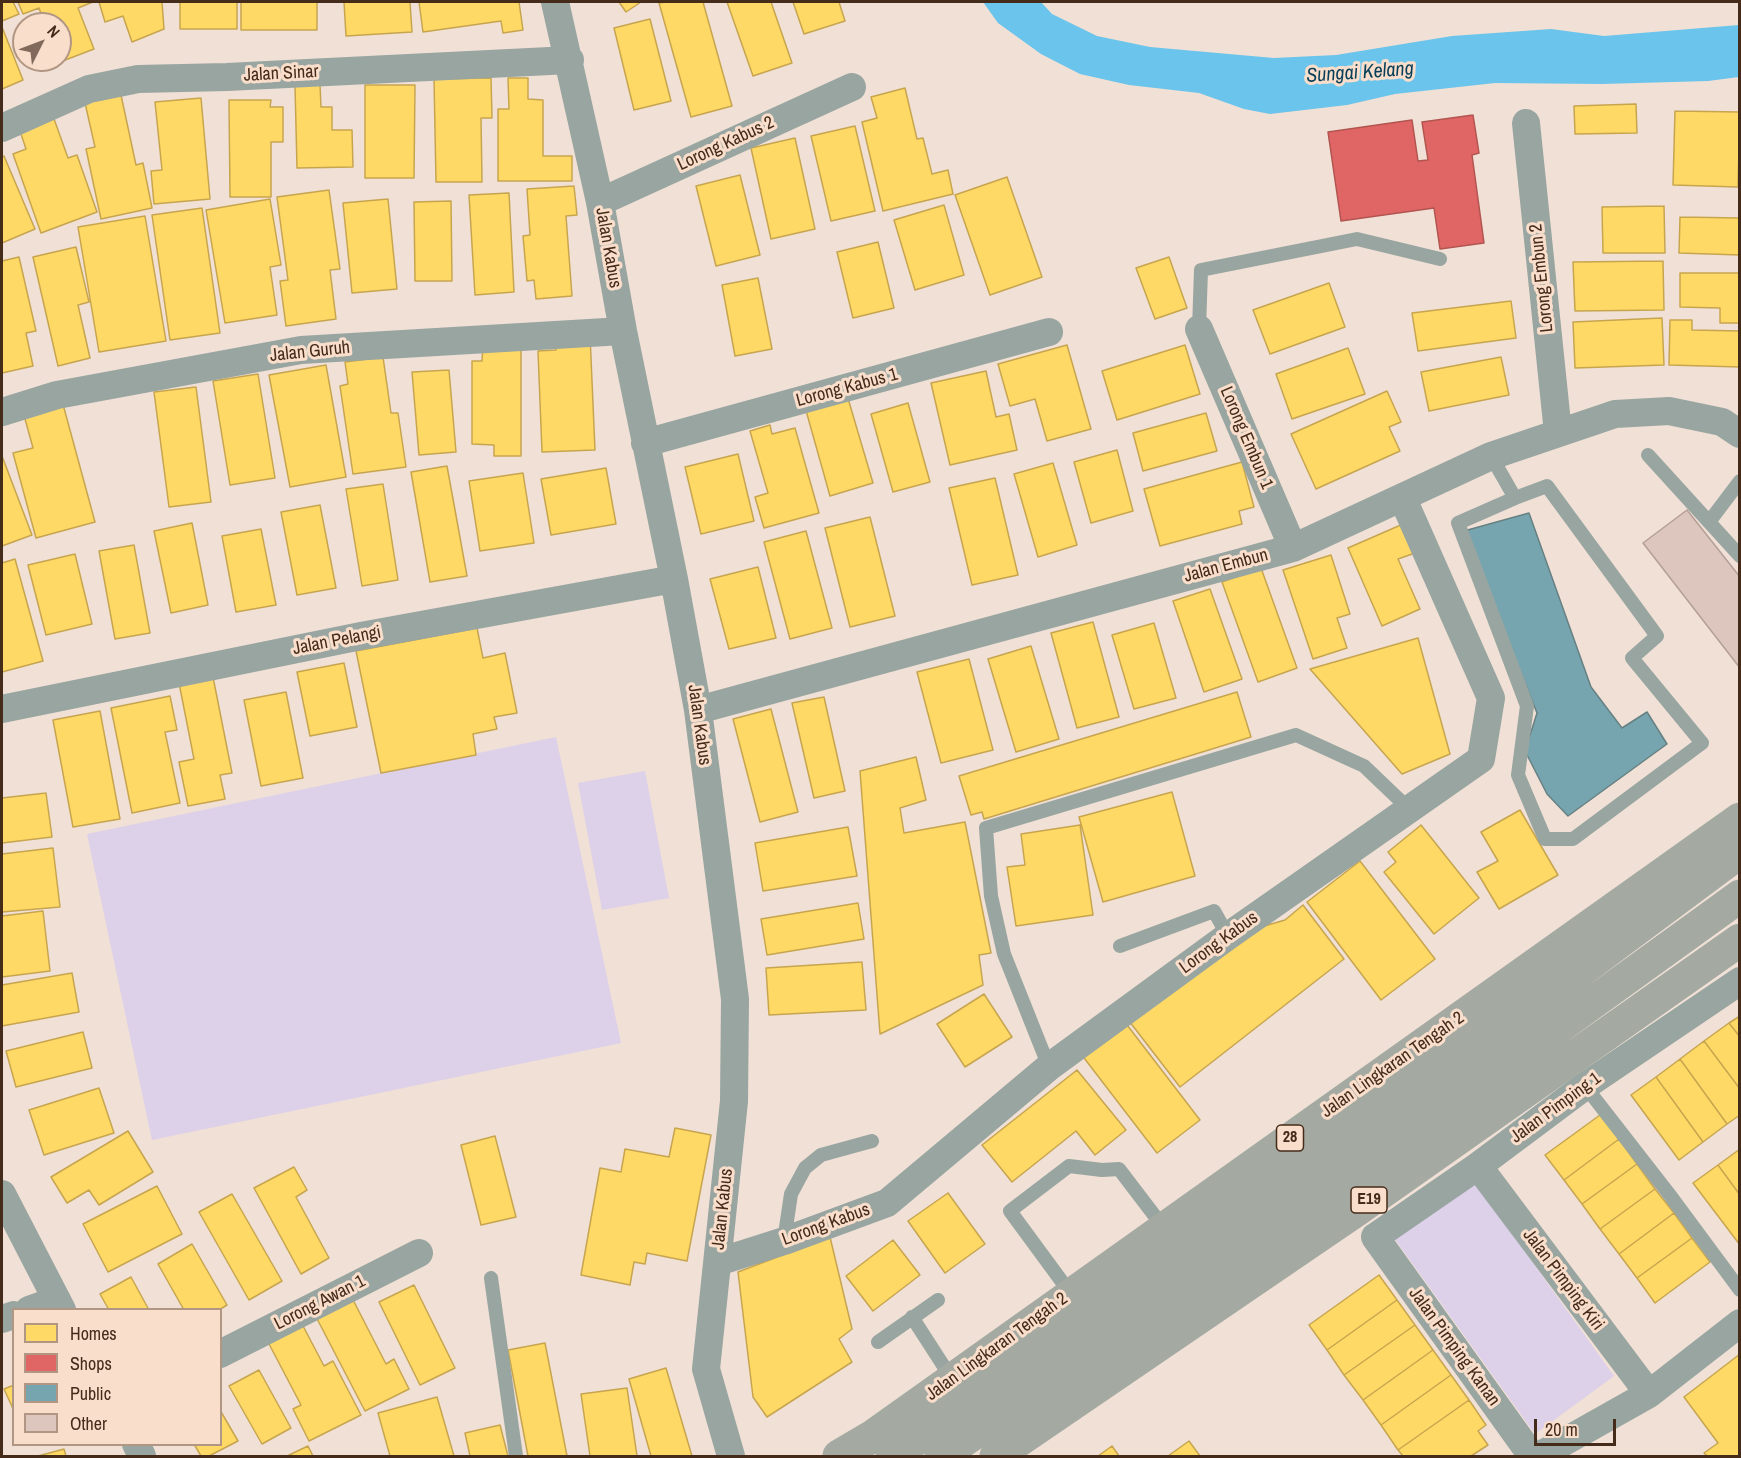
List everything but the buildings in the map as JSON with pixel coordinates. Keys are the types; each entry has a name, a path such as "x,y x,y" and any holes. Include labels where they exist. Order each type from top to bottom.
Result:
{"highway":[{"name":"Jalan Lingkaran Tengah 2","path":"839,1456 873,1436 1740,819"},
{"path":"892,1456 1157,1274 1498,1032 1740,852"},
{"path":"941,1456 1440,1113 1740,896"},
{"name":"E19","path":"996,1456 1355,1210 1740,940"}],"street":[{"name":"Jalan Kabus","path":"555,2 570,60 600,202 623,331 674,579 698,710 735,999 734,1101 706,1369 731,1456"},
{"name":"Jalan Sinar","path":"2,128 89,88 138,79 226,77 570,60"},
{"name":"Lorong Kabus 2","path":"600,202 852,87"},
{"name":"Lorong Embun 2","path":"1526,123 1557,433"},
{"name":"Lorong Embun 1","path":"1199,329 1293,548"},
{"name":"Jalan Guruh","path":"2,412 57,395 301,351 623,331"},
{"name":"Lorong Kabus 1","path":"645,443 1049,332"},
{"name":"Jalan Embun","path":"698,710 1293,548 1491,456 1615,414 1669,411 1722,422 1740,434"},
{"name":"Lorong Kabus","path":"718,1262 784,1241 887,1203 1049,1067 1228,936 1481,759 1491,698 1403,498"},
{"name":"Jalan Pelangi","path":"2,710 361,636 674,579"},
{"name":"Jalan Pimping 1","path":"1375,1237 1478,1166 1585,1086 1740,981"},
{"name":"Jalan Pimping Kiri","path":"1478,1166 1649,1394"},
{"path":"2,1194 59,1305 41,1308"},
{"name":"Jalan Pimping Kanan","path":"1375,1237 1532,1456"},
{"name":"Lorong Awan 1","path":"222,1353 419,1253"},
{"path":"1539,1456 1649,1394 1740,1323"}],"lane":[{"path":"1199,329 1201,270 1357,238 1440,259"},
{"path":"1648,455 1740,556"},
{"path":"1491,456 1515,498"},
{"path":"1709,522 1740,480"},
{"path":"1547,486 1657,636 1632,658 1702,743 1573,838 1545,839 1518,775 1527,706 1458,523 1515,498 1547,486"},
{"path":"1049,1067 1004,954 991,896 986,828 1296,735 1364,766 1409,809"},
{"path":"1120,946 1215,911 1228,936"},
{"path":"1585,1086 1740,1290"},
{"path":"784,1241 791,1194 805,1168 821,1155 872,1141"},
{"path":"1071,1294 1011,1211 1069,1166 1102,1170 1119,1169 1164,1228"},
{"path":"491,1278 516,1456"},
{"path":"878,1342 938,1300"},
{"path":"912,1317 952,1379"}],"shaded area":[{"path":"556,737 621,1043 152,1140 87,834"},
{"path":"645,771 669,898 602,910 578,783"},
{"path":"1474,1181 1614,1376 1535,1434 1394,1238"}],"water":[{"name":"Sungai Kelang","path":"983,2 1041,2 1052,14 1097,36 1150,47 1274,58 1336,55 1452,36 1551,29 1604,36 1739,25 1739,77 1708,81 1602,84 1495,83 1395,94 1347,105 1270,114 1244,109 1199,93 1129,85 1080,74 1041,54 998,23"}]}
